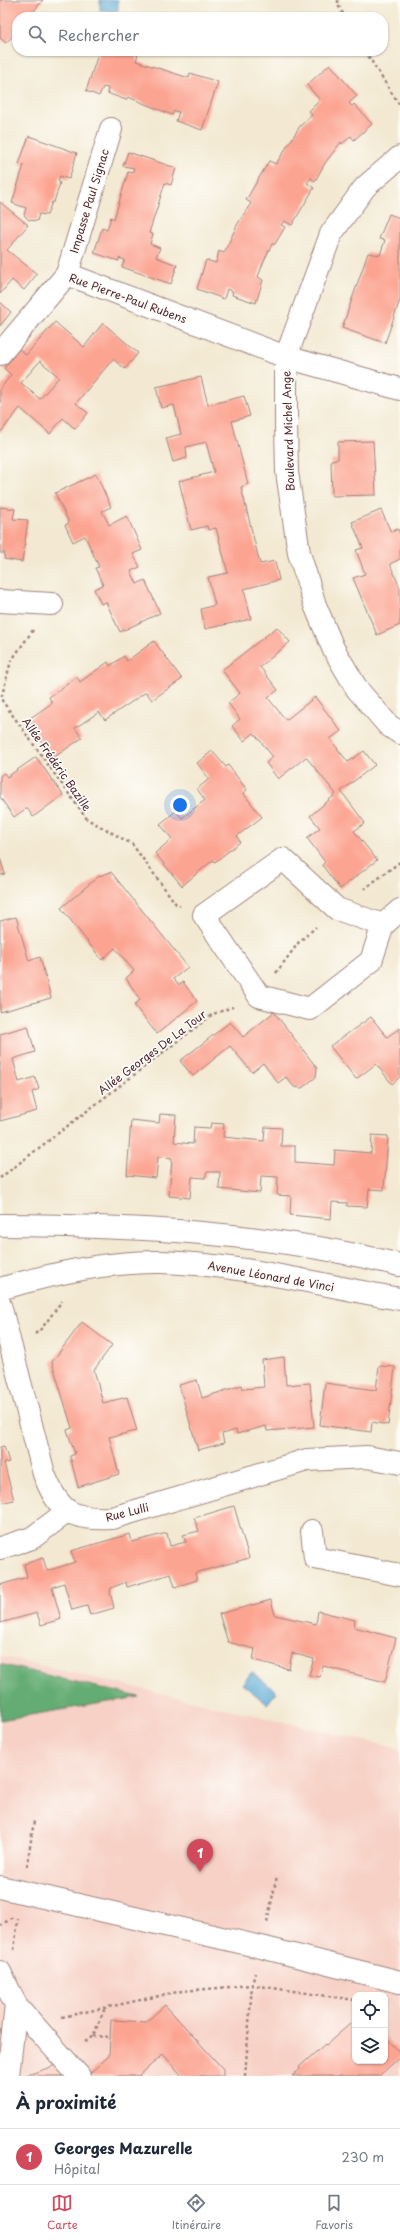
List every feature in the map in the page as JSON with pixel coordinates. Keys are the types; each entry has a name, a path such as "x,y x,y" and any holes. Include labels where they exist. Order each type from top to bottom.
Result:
{"street":[{"name":"Impasse Paul Signac","path":"67,274 111,129"},
{"name":"Boulevard Michel Ange","path":"400,158 365,187 331,234 286,358 287,472 299,553 315,605 333,648 357,689 388,725 400,733"},
{"name":"Rue Pierre-Paul Rubens","path":"0,354 67,274 286,358 400,390"},
{"path":"0,601 52,604"},
{"path":"383,925 337,909 283,859 204,916 259,996 310,1009 372,961 383,925 400,910"},
{"path":"0,1225 172,1229 270,1239 366,1256 400,1265"},
{"name":"Avenue Léonard de Vinci","path":"0,1289 35,1279 95,1268 159,1262 216,1265 400,1299"},
{"path":"0,1305 44,1474 51,1491 68,1511 32,1538 0,1548"},
{"name":"Rue Lulli","path":"68,1511 80,1517 112,1518 307,1460 367,1457 400,1463"},
{"path":"312,1531 315,1558 400,1575"},
{"path":"0,1887 261,1947 400,1982"},
{"path":"0,1972 16,2005 79,2076"},
{"path":"8,2076 16,2005"}],"path":[{"path":"338,0 338,4 342,12"},
{"path":"369,56 400,106"},
{"name":"Allée Frédéric Bazille","path":"52,604 11,661 1,699 87,819 132,844 176,904 204,916"},
{"name":"Allée Georges De La Tour","path":"0,1178 213,1014 241,1005 259,996 299,942 337,909 400,862"},
{"path":"12,1353 42,1328 66,1294"},
{"path":"34,2024 182,1991 252,1985 352,2000"},
{"path":"93,2036 110,2037"}],"shaded area":[{"path":"0,1656 400,1749 400,2076 0,2076"}],"green space":[{"path":"0,1664 139,1697 0,1720"}],"water":[{"path":"100,0 118,0 118,11 100,11"},
{"path":"252,1672 277,1692 267,1704 242,1684"}],"building":[{"path":"0,0 43,0 33,12 12,12 12,36 6,43 0,38"},
{"path":"97,56 138,56 136,61 189,78 190,73 218,82 202,130 176,121 179,112 174,111 172,115 128,97 126,100 107,93 108,88 103,87 99,96 86,91"},
{"path":"330,64 357,96 349,103 352,106 354,104 372,124 354,140 351,136 342,144 341,142 325,163 315,181 311,178 307,183 314,188 292,225 284,221 281,225 285,227 275,244 272,244 263,263 258,277 263,280 256,303 232,295 233,292 227,289 224,299 197,289 206,260 216,263 219,251 224,253 237,225 251,203 246,200 269,161 276,164 300,126 312,115 309,111 320,100 307,85"},
{"path":"29,136 77,153 69,179 60,176 58,181 60,183 54,202 52,202 47,215 39,214 37,221 29,220 24,215 26,208 12,203 24,165 19,164"},
{"path":"128,152 176,168 171,185 165,183 149,233 153,234 150,244 160,248 156,257 177,265 171,284 122,267 125,260 119,258 119,261 94,253 102,228 107,230 111,217 114,219 128,172 132,173 134,168 123,166"},
{"path":"0,202 28,225 7,250 37,274 24,290 12,280 0,294"},
{"path":"389,214 400,218 400,300 385,343 342,328 368,253 380,255 385,240 379,239"},
{"path":"0,302 11,312 0,326"},
{"path":"55,322 84,347 103,323 138,353 125,369 113,359 76,403 88,413 75,429 63,418 50,434 20,408 0,433 0,389 11,375 4,368 19,349 26,355","holes":["40,361 59,377 40,399 21,383"]},
{"path":"201,377 208,405 244,396 250,416 232,421 248,484 241,487 260,564 275,561 279,580 244,589 251,619 205,629 201,609 215,605 208,577 228,573 216,528 208,530 207,526 191,530 179,481 214,472 206,442 186,447 187,458 173,462 166,438 181,434 174,405 161,408 156,387"},
{"path":"373,441 376,495 332,496 331,460 338,459 338,442"},
{"path":"96,474 111,507 102,511 109,525 127,516 142,550 133,554 140,567 131,571 137,584 145,580 160,613 120,632 106,602 101,604 94,589 103,585 95,568 99,567 85,536 73,542 65,525 69,523 55,493"},
{"path":"0,507 15,509 13,519 28,520 22,562 4,559 5,553 0,553"},
{"path":"381,510 391,532 398,529 400,535 400,559 390,564 400,588 400,625 377,635 353,578 365,574 356,550 363,548 352,522"},
{"path":"277,627 290,642 260,667 278,690 268,698 286,720 315,697 341,731 330,739 348,762 364,751 375,765 341,791 365,823 354,831 377,860 340,889 322,865 325,862 307,838 320,828 310,816 336,794 306,757 278,779 266,763 273,757 254,733 244,741 232,726 240,719 228,703 240,693 222,670"},
{"path":"154,641 182,679 152,700 146,692 105,720 99,712 75,728 82,738 53,758 26,721 52,703 49,697 77,677 80,682 108,662 110,666 124,656 127,661"},
{"path":"212,751 226,767 228,765 247,790 243,793 262,817 237,836 240,842 215,862 213,860 182,886 155,853 172,839 160,824 176,811 182,818 205,800 197,789 209,779 197,763"},
{"path":"36,757 63,795 33,817 27,808 14,817 0,797 0,776 4,773 7,777"},
{"path":"0,858 5,874 0,875"},
{"path":"111,872 188,967 173,979 179,985 183,982 197,1001 157,1034 134,1005 140,1000 126,978 134,971 115,948 102,960 61,908 99,876"},
{"path":"16,917 29,961 40,957 51,998 0,1012 0,921"},
{"path":"274,1012 317,1068 316,1077 302,1088 294,1087 286,1077 278,1083 263,1063 252,1072 230,1046 193,1076 180,1061 230,1022 243,1037"},
{"path":"371,1017 387,1037 400,1028 400,1077 392,1084 376,1064 356,1079 330,1046"},
{"path":"28,1026 35,1052 13,1059 19,1082 35,1077 39,1089 32,1092 37,1111 0,1121 0,1034"},
{"path":"160,1114 176,1115 174,1142 193,1144 194,1127 210,1128 211,1123 224,1124 223,1137 264,1141 265,1127 282,1128 281,1146 295,1146 295,1162 334,1165 335,1150 371,1153 372,1135 388,1136 384,1190 369,1189 367,1207 347,1206 347,1203 332,1202 331,1219 290,1215 291,1196 277,1195 278,1177 261,1176 260,1193 219,1189 220,1172 207,1172 205,1178 192,1177 190,1198 169,1196 172,1158 158,1157 156,1178 127,1175 131,1120 159,1123"},
{"path":"82,1322 112,1345 94,1370 103,1403 127,1397 137,1431 109,1437 119,1474 78,1487 70,1456 75,1454 67,1430 72,1428 52,1362"},
{"path":"284,1357 286,1385 310,1383 314,1427 267,1431 266,1426 237,1434 236,1430 222,1434 224,1443 198,1450 179,1385 197,1380 202,1398 242,1385 243,1389 264,1387 262,1360"},
{"path":"379,1366 395,1367 388,1425 372,1422 371,1432 320,1425 325,1383 376,1390"},
{"path":"4,1446 9,1462 4,1463 14,1500 0,1503 0,1447"},
{"path":"234,1506 249,1558 195,1573 197,1580 175,1587 171,1574 127,1587 126,1582 111,1588 110,1592 114,1608 90,1615 87,1606 72,1610 64,1583 52,1587 61,1619 41,1625 37,1613 0,1623 0,1585 27,1577 24,1564 43,1558 47,1571 75,1562 71,1551 130,1534 132,1542 167,1533 170,1546 186,1542 183,1535 199,1531 194,1518"},
{"path":"271,1600 275,1615 316,1624 318,1611 355,1620 354,1627 396,1638 385,1682 323,1666 320,1677 309,1675 314,1659 292,1653 289,1669 253,1660 255,1649 228,1642 219,1614"},
{"path":"165,2005 223,2069 223,2076 182,2076 163,2054 139,2076 93,2076 90,2073 109,2056 111,2020 146,2022"},
{"path":"351,2023 352,2064 388,2064 388,2039 400,2053 400,2057 379,2076 292,2076 300,2069 299,2067 325,2044 326,2045"},
{"path":"59,2064 63,2076 25,2076"}],"place":[{"name":"Georges Mazurelle","path":"200,1872"}]}
